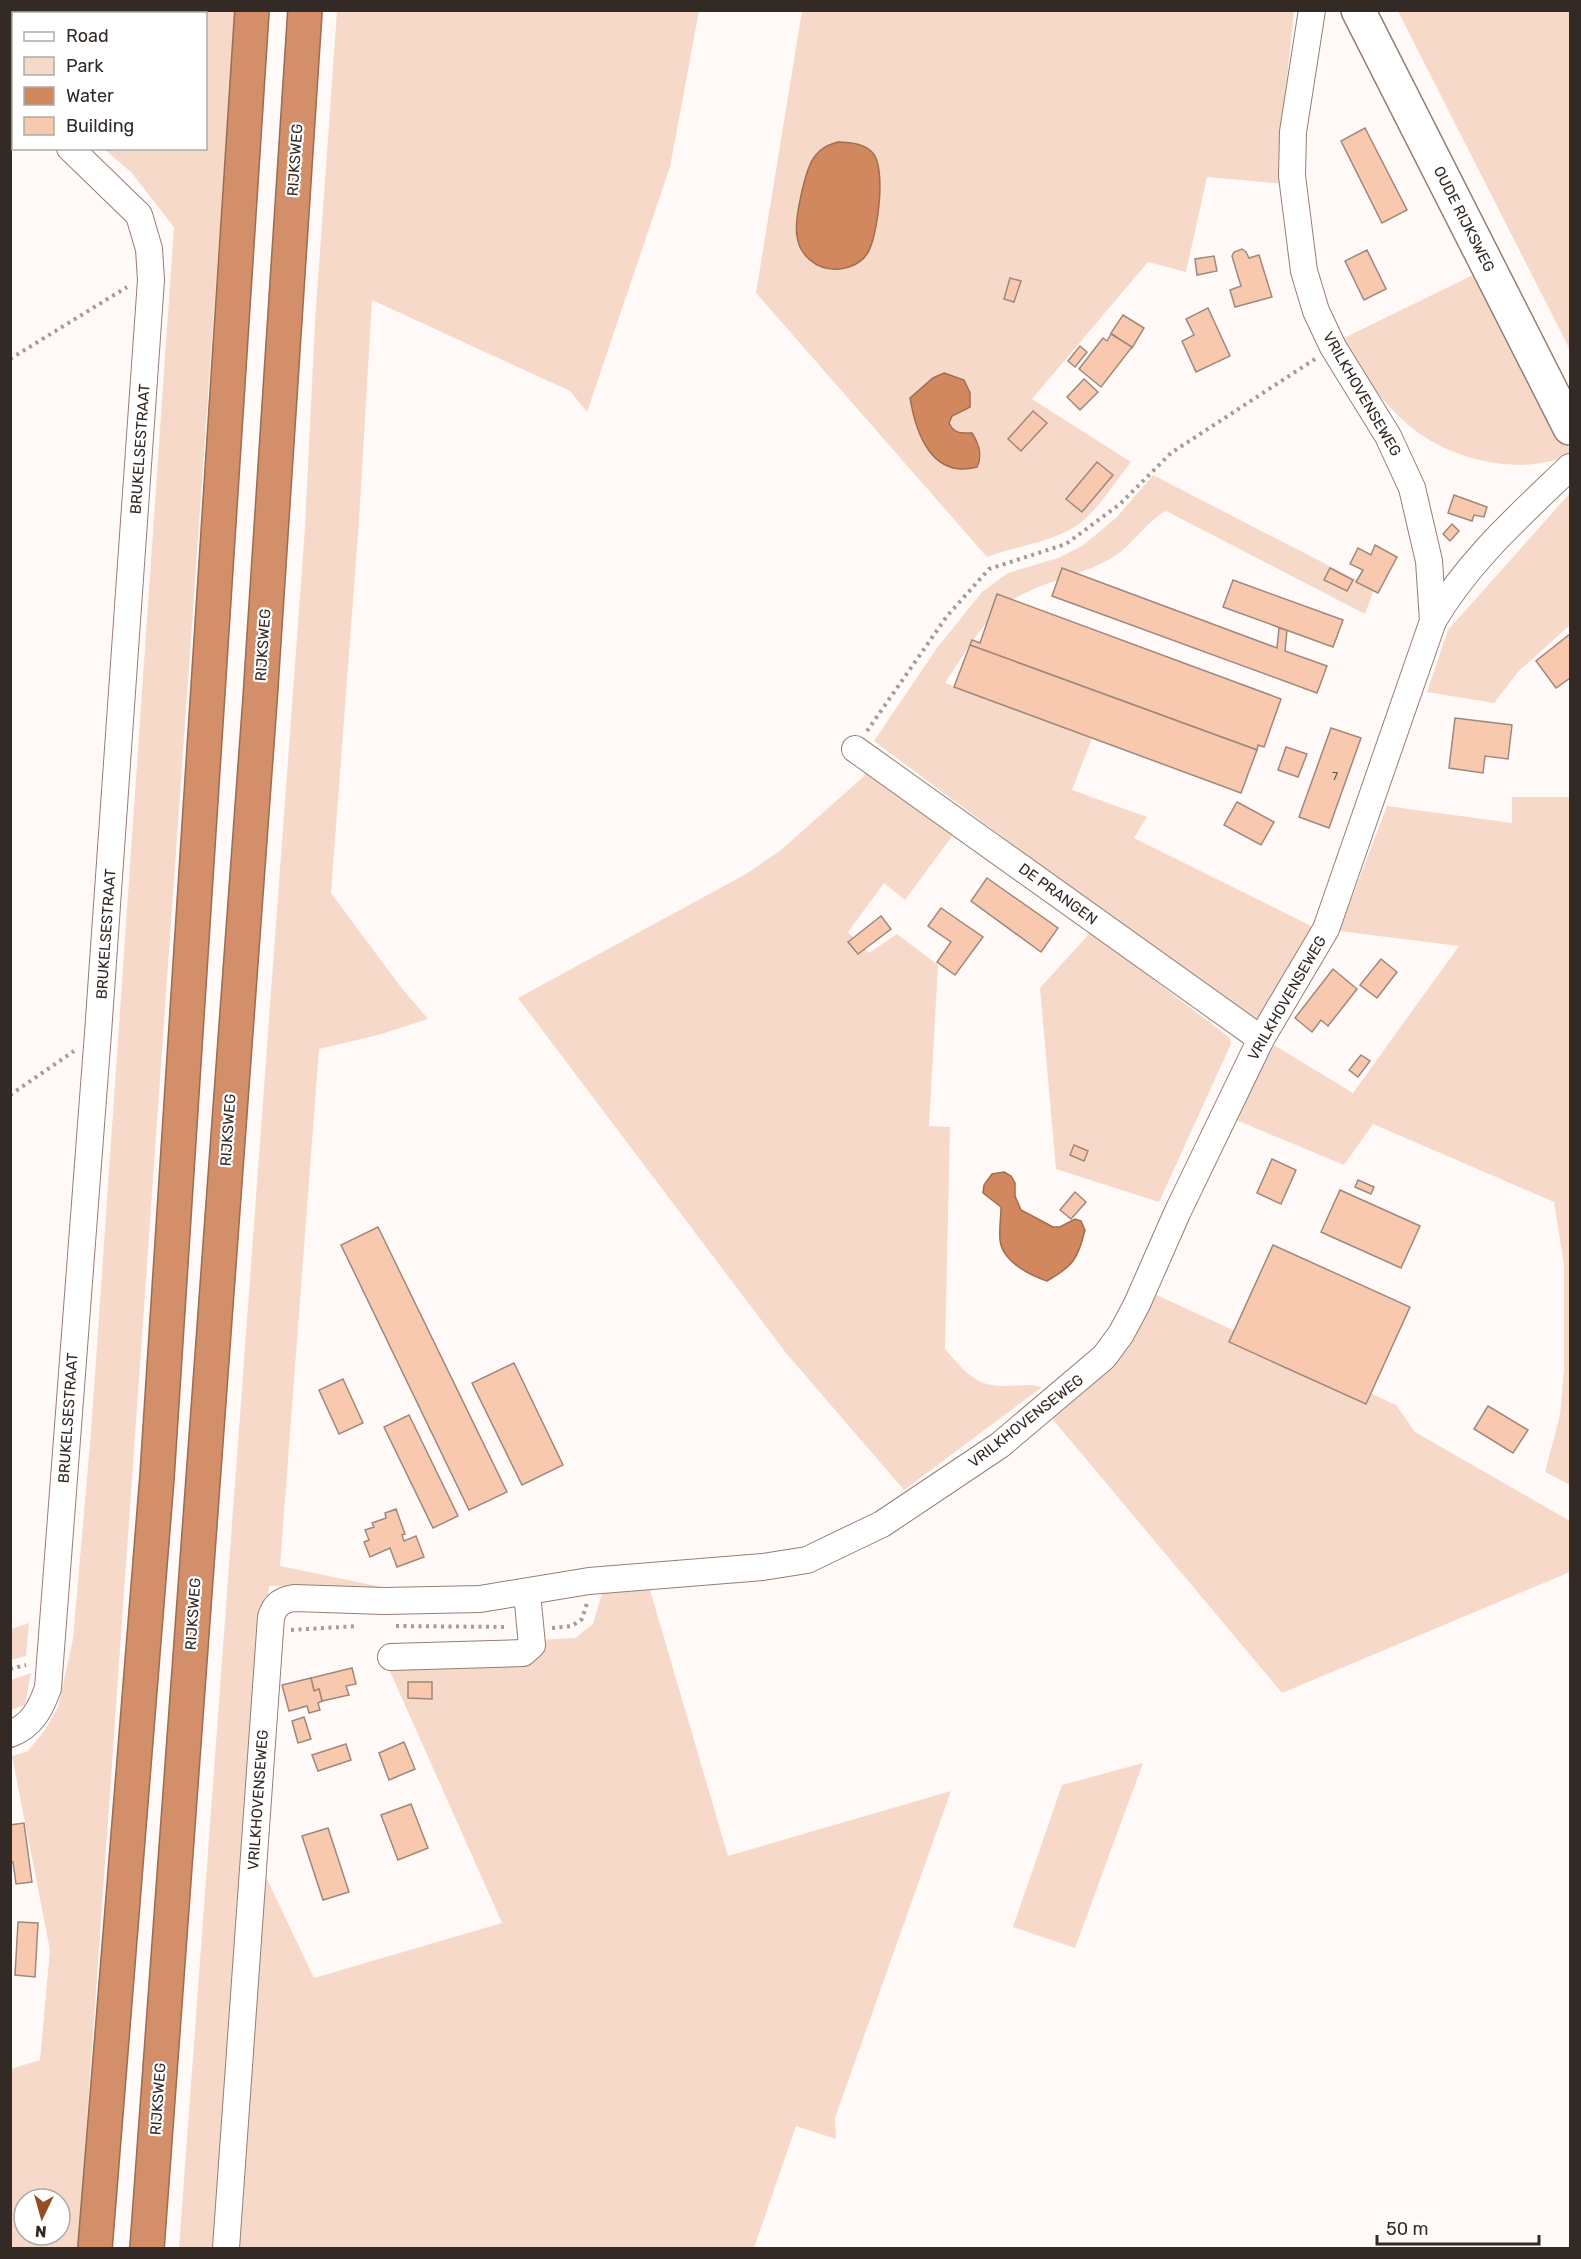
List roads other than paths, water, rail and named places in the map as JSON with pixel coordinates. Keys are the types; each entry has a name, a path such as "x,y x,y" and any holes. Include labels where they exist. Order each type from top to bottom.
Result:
{"highway":[{"path":"95,2248 157,1465 252,10"},
{"name":"RIJKSWEG","path":"147,2248 259,712 305,10"}],"street":[{"name":"VRILKHOVENSEWEG","path":"225,2248 273,1611 278,1603 294,1598 440,1601 527,1593 589,1581 763,1567 807,1560 882,1524 1000,1445 1104,1357 1121,1334 1137,1304 1178,1211 1261,1039 1326,929 1337,904 1433,621 1429,561 1412,488 1388,436 1333,347 1316,311 1304,272 1292,176 1293,132 1312,10"},
{"name":"OUDE RIJKSWEG","path":"1358,10 1570,428"},
{"name":"BRUKELSESTRAAT","path":"10,1734 32,1720 42,1705 48,1688 98,1033 151,280 149,249 139,215 72,150"},
{"path":"1433,621 1452,588 1475,561 1570,468"},
{"name":"DE PRANGEN","path":"855,748 1261,1039"},
{"path":"392,1657 523,1653 532,1644 527,1593"}],"water":[{"path":"838,142 861,145 872,152 877,160 880,186 875,233 867,254 855,264 836,269 820,266 807,258 798,239 797,219 801,195 811,162 822,149"},
{"path":"944,373 964,380 970,393 970,407 952,416 949,423 956,431 972,433 979,450 980,458 977,467 961,469 948,466 938,460 922,439 917,426 910,398 933,378"},
{"path":"1004,1172 1011,1176 1015,1183 1015,1196 1021,1210 1053,1227 1060,1227 1075,1219 1081,1221 1085,1230 1080,1248 1073,1261 1063,1271 1047,1281 1032,1275 1011,1261 1002,1248 1000,1240 1001,1207 983,1193 984,1185 992,1174"}]}
